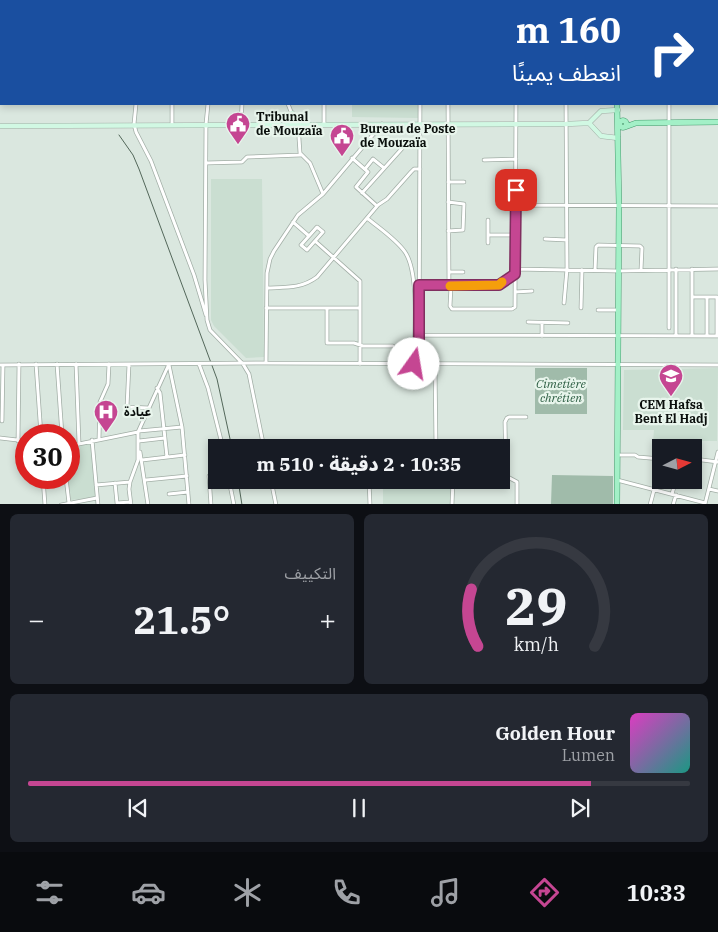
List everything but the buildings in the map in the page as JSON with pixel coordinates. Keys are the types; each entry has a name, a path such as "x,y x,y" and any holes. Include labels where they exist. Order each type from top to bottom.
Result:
{"main road":[{"path":"617,105 624,124 618,138 617,504"},
{"path":"0,126 134,124 566,124 589,123 601,111 618,110"},
{"path":"618,110 624,124 618,138"},
{"path":"286,124 292,114"},
{"path":"624,124 718,122"},
{"path":"589,123 601,136 618,138"}],"street":[{"path":"136,105 134,124 136,132 151,161 194,275 210,330 243,364 249,374 262,439"},
{"path":"172,105 172,124"},
{"path":"208,105 206,124 205,280 208,320"},
{"path":"241,124 242,105"},
{"path":"288,105 297,124 299,151 310,163 323,194"},
{"path":"324,105 324,124"},
{"path":"419,364 420,105"},
{"path":"448,105 448,272 450,306 452,309 512,309 515,306 516,105"},
{"path":"564,302 567,269 566,105"},
{"path":"669,105 669,328"},
{"path":"266,363 267,273 270,258 293,222 306,207 323,194 382,124"},
{"path":"362,192 408,142 420,145"},
{"path":"206,163 240,162 247,157 301,155"},
{"path":"352,158 368,172 356,187 377,206"},
{"path":"484,160 516,158"},
{"path":"365,169 373,159 384,168"},
{"path":"267,288 296,287 304,285 316,277 377,206 387,199 414,169 420,169"},
{"path":"448,182 464,182"},
{"path":"448,202 464,204 463,230 448,231"},
{"path":"516,205 718,206"},
{"path":"366,218 400,246 409,261 414,284 414,364"},
{"path":"488,220 488,244"},
{"path":"293,222 309,236"},
{"path":"317,227 323,232 307,250 301,245 309,236 317,227"},
{"path":"488,235 515,235"},
{"path":"545,239 567,240"},
{"path":"315,241 358,278 360,284 360,364"},
{"path":"595,270 596,247 598,245 640,246 642,248 641,270"},
{"path":"515,269 618,271 718,269"},
{"path":"676,269 676,336"},
{"path":"581,308 582,270"},
{"path":"692,270 692,336"},
{"path":"448,272 463,272"},
{"path":"419,285 499,285 515,274"},
{"path":"515,292 532,291"},
{"path":"419,336 718,336 717,297 692,297"},
{"path":"707,297 707,336"},
{"path":"266,308 360,308"},
{"path":"327,308 327,343 354,343 359,346 393,346"},
{"path":"598,310 618,310"},
{"path":"528,322 568,323"},
{"path":"542,323 542,336"},
{"path":"2,421 2,364 718,365"},
{"path":"18,424 19,364"},
{"path":"36,364 40,424"},
{"path":"57,364 61,424"},
{"path":"76,364 78,424"},
{"path":"100,439 100,402 108,384 109,364"},
{"path":"129,364 127,407 148,408"},
{"path":"115,483 117,503 130,503 130,482 138,460 139,432 169,364"},
{"path":"169,364 182,427 189,504"},
{"path":"199,364 208,388 222,439"},
{"path":"435,364 436,439"},
{"path":"157,388 160,393 166,457"},
{"path":"517,504 517,482 506,476 505,422 507,418 526,418"},
{"path":"80,443 164,428 182,427"},
{"path":"0,438 15,440"},
{"path":"139,441 165,438"},
{"path":"92,440 98,504"},
{"path":"139,449 146,480 148,504"},
{"path":"617,480 705,504 718,452"},
{"path":"142,460 185,455"},
{"path":"617,455 635,455 652,458"},
{"path":"702,460 717,462"},
{"path":"146,480 187,476"},
{"path":"96,485 130,482"},
{"path":"44,489 45,504"},
{"path":"67,489 69,503"},
{"path":"210,489 212,504"},
{"path":"231,489 234,504"},
{"path":"273,489 276,504"},
{"path":"369,489 370,504"},
{"path":"452,504 453,489"},
{"path":"673,504 675,489"},
{"path":"709,489 718,492"},
{"path":"650,504 654,490"},
{"path":"169,494 188,492"},
{"path":"62,504 80,503 97,498"}],"shaded area":[{"path":"352,105 418,105 418,118 352,117"},
{"path":"211,179 262,179 264,357 246,358 214,326 211,320"},
{"name":"CEM Hafsa Bent El Hadj","path":"718,368 717,441 702,441 702,439 653,439 654,430 623,430 624,370"},
{"path":"89,443 91,445 96,497 71,500 70,489 80,489 80,446"},
{"path":"383,489 451,489 450,504 383,504"}],"green space":[{"name":"Cimetière chrétien","path":"535,368 587,368 587,414 535,414"},
{"path":"552,475 613,476 613,504 551,504"}],"waterway":[{"path":"119,135 133,155 139,169 217,379 230,439"},
{"path":"239,489 242,504"}],"slow traffic":[{"path":"450,286 499,285 502,282"}],"place":[{"name":"Tribunal de Mouzaïa","path":"238,145"},
{"name":"Bureau de Poste de Mouzaïa","path":"342,157"},
{"name":"CEM Hafsa Bent El Hadj","path":"671,397"},
{"name":"عيادة","path":"106,433"}],"route":[{"path":"414,364 419,364 419,285 499,285 515,274 516,190"}]}
